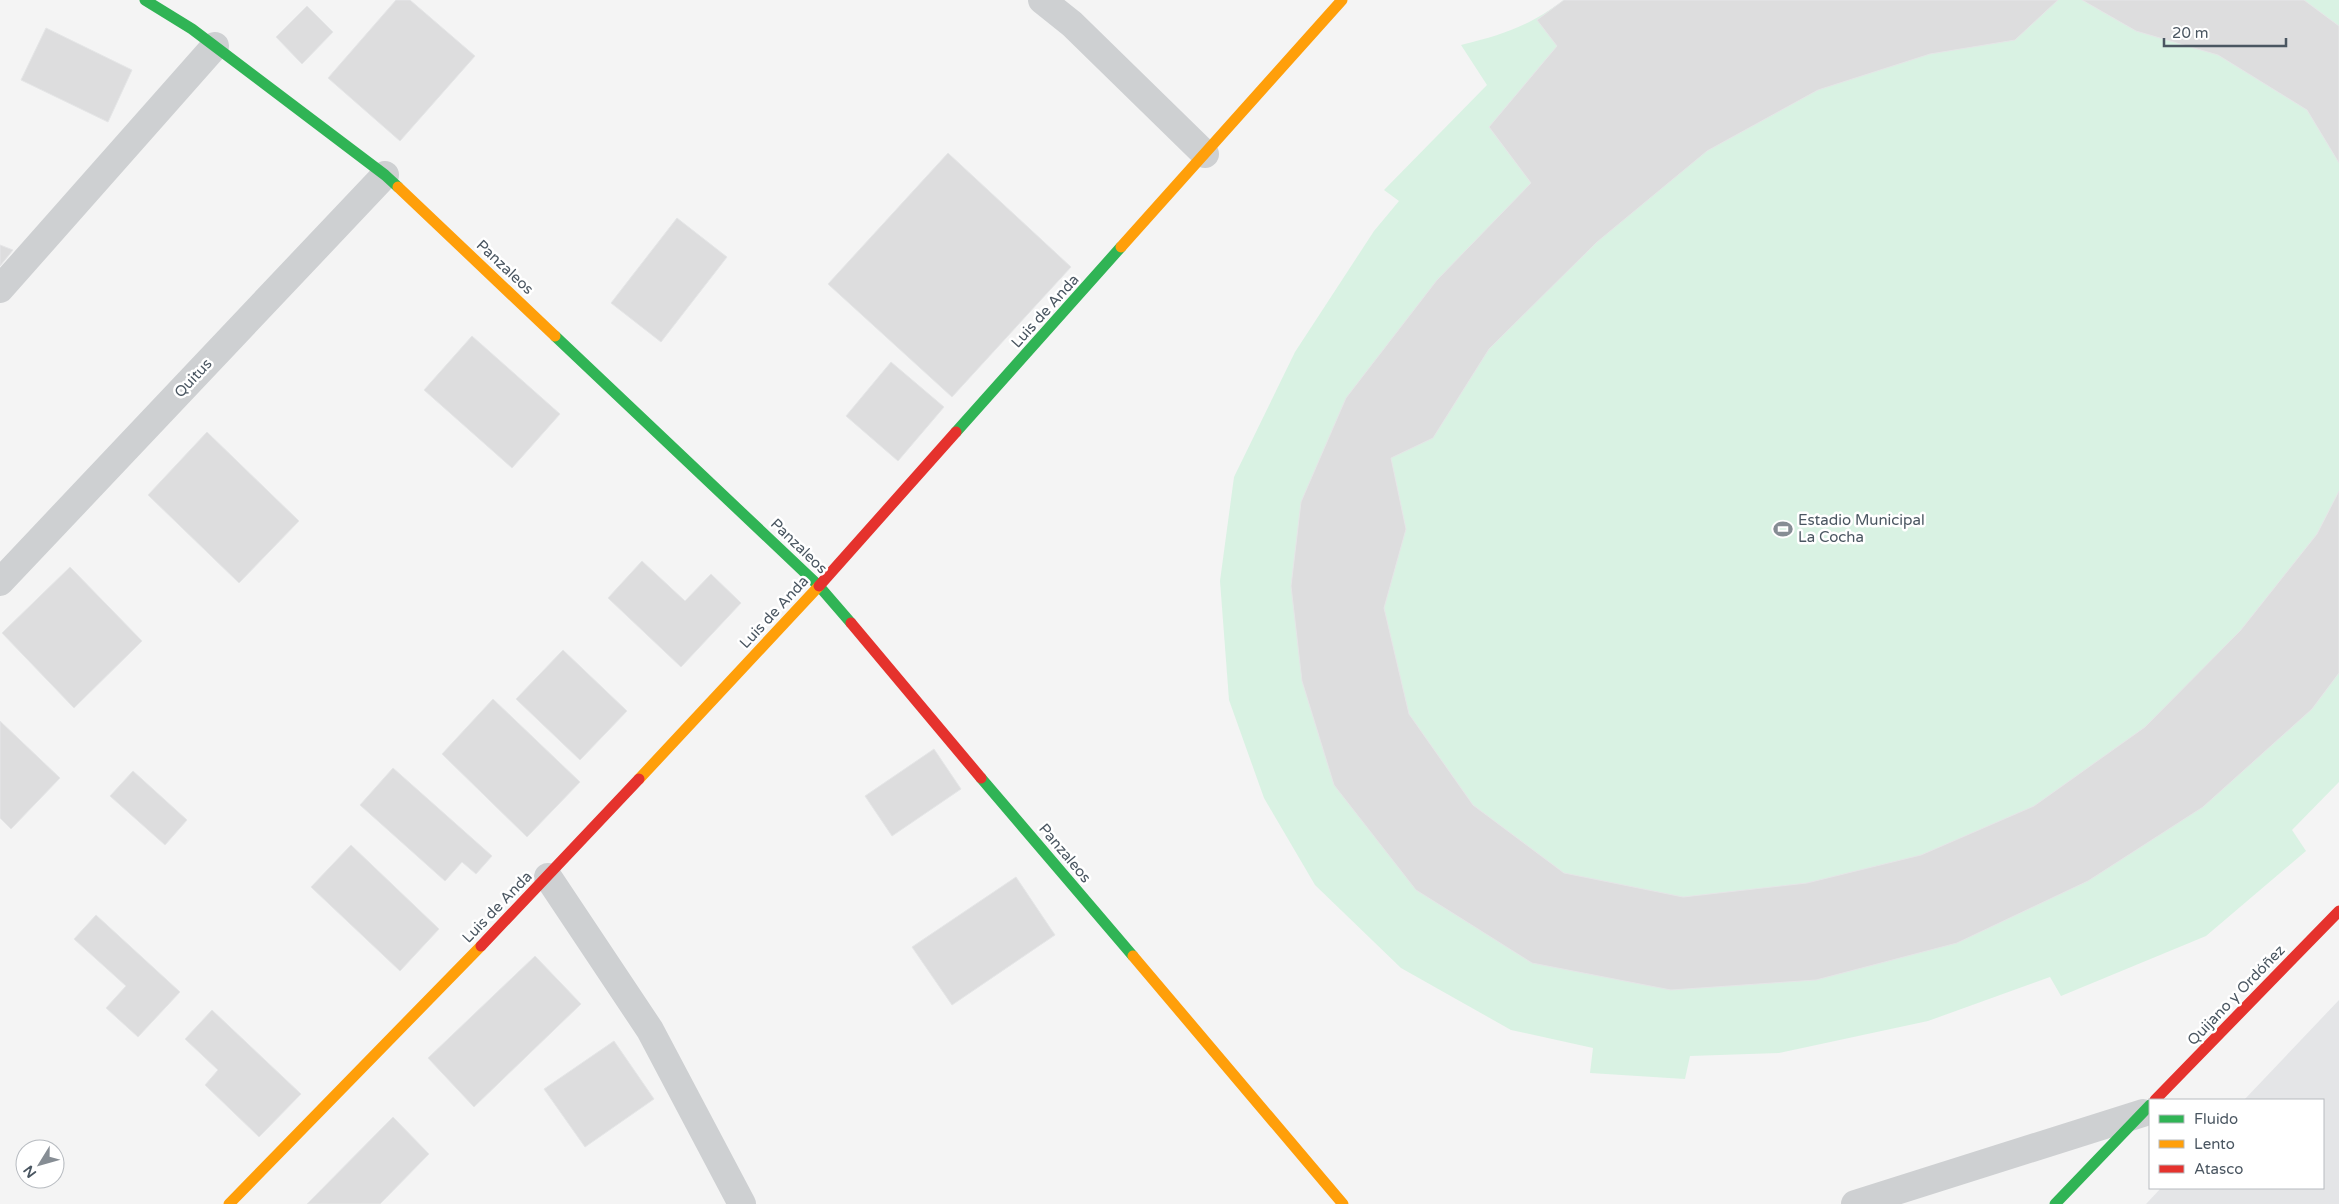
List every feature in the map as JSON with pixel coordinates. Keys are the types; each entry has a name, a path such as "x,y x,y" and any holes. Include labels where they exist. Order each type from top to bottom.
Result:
{"street":[{"name":"Panzaleos","path":"144,0 192,29 385,175 819,586 1343,1204"},
{"path":"1042,0 1072,24 1205,154"},
{"name":"Luis de Anda","path":"229,1204 548,876 819,586 1342,0"},
{"path":"0,289 215,46"},
{"name":"Quitus","path":"0,582 385,175"},
{"path":"548,876 650,1030 742,1204"},
{"name":"Quijano y Ordóñez","path":"2156,1099 2339,911"},
{"path":"1855,1204 2149,1106"},
{"name":"Quijano y Ordóñez","path":"2054,1204 2149,1106"}],"shaded area":[{"path":"2339,1000 2339,1204 2146,1204 2160,1189 2324,1189 2324,1099 2245,1099"}],"green space":[{"name":"Estadio Municipal La Cocha","path":"1564,0 2339,0 2339,782 2292,830 2306,851 2206,936 2061,996 2050,977 1928,1021 1779,1053 1690,1056 1685,1079 1590,1073 1593,1048 1511,1030 1401,968 1315,885 1264,798 1229,700 1220,581 1234,477 1295,352 1374,231 1399,201 1384,190 1487,85 1461,45 1490,37 1527,23"}],"building":[{"path":"396,0 410,0 475,56 400,141 328,78"},
{"path":"1564,0 2058,0 2015,40 1930,54 1818,90 1707,151 1597,242 1489,349 1433,438 1391,458 1406,529 1384,608 1409,714 1473,805 1564,873 1683,897 1807,883 1921,855 2034,806 2145,727 2240,631 2317,534 2339,491 2339,673 2312,709 2203,807 2088,881 1957,943 1816,980 1671,990 1532,963 1416,890 1334,785 1302,681 1291,586 1301,502 1346,398 1437,280 1531,183 1489,127 1557,46 1537,20"},
{"path":"2082,0 2304,0 2339,26 2339,163 2307,110 2218,55 2136,31"},
{"path":"307,6 333,32 302,64 276,37"},
{"path":"46,28 132,70 108,122 21,80"},
{"path":"948,153 1071,267 952,397 828,284"},
{"path":"677,218 727,257 661,342 611,303"},
{"path":"0,245 13,250 0,266"},
{"path":"472,336 560,414 512,468 424,390"},
{"path":"891,362 944,407 898,461 846,416"},
{"path":"207,432 299,521 239,583 148,495"},
{"path":"642,561 685,601 711,574 741,603 681,667 608,598"},
{"path":"70,567 142,641 74,708 2,633"},
{"path":"563,650 627,711 580,760 516,699"},
{"path":"493,699 580,782 527,837 442,754"},
{"path":"0,721 60,778 11,829 0,818"},
{"path":"934,749 961,789 892,836 865,796"},
{"path":"393,768 492,856 476,874 462,862 445,881 360,805"},
{"path":"133,771 187,820 165,845 110,796"},
{"path":"351,845 439,929 400,971 311,887"},
{"path":"1016,877 1055,935 952,1005 912,947"},
{"path":"96,915 180,992 138,1037 106,1008 126,986 74,939"},
{"path":"535,956 581,1004 474,1107 428,1058"},
{"path":"212,1010 301,1094 259,1137 205,1085 218,1070 185,1039"},
{"path":"614,1041 654,1099 585,1147 544,1089"},
{"path":"393,1117 429,1154 380,1204 307,1204"}],"traffic: fast":[{"path":"145,0 192,29 385,175 398,187"},
{"path":"956,432 1121,247"},
{"path":"555,336 819,586 851,623"},
{"path":"981,778 1133,956"},
{"path":"2055,1204 2149,1106"}],"traffic: slow":[{"path":"1121,247 1342,0"},
{"path":"398,187 555,336"},
{"path":"639,779 819,586"},
{"path":"229,1204 481,946"},
{"path":"1133,956 1343,1204"}],"traffic: jam":[{"path":"819,586 956,432"},
{"path":"851,623 981,778"},
{"path":"481,946 639,779"},
{"path":"2156,1099 2339,911"}],"place":[{"name":"Estadio Municipal La Cocha","path":"1783,529"}]}
